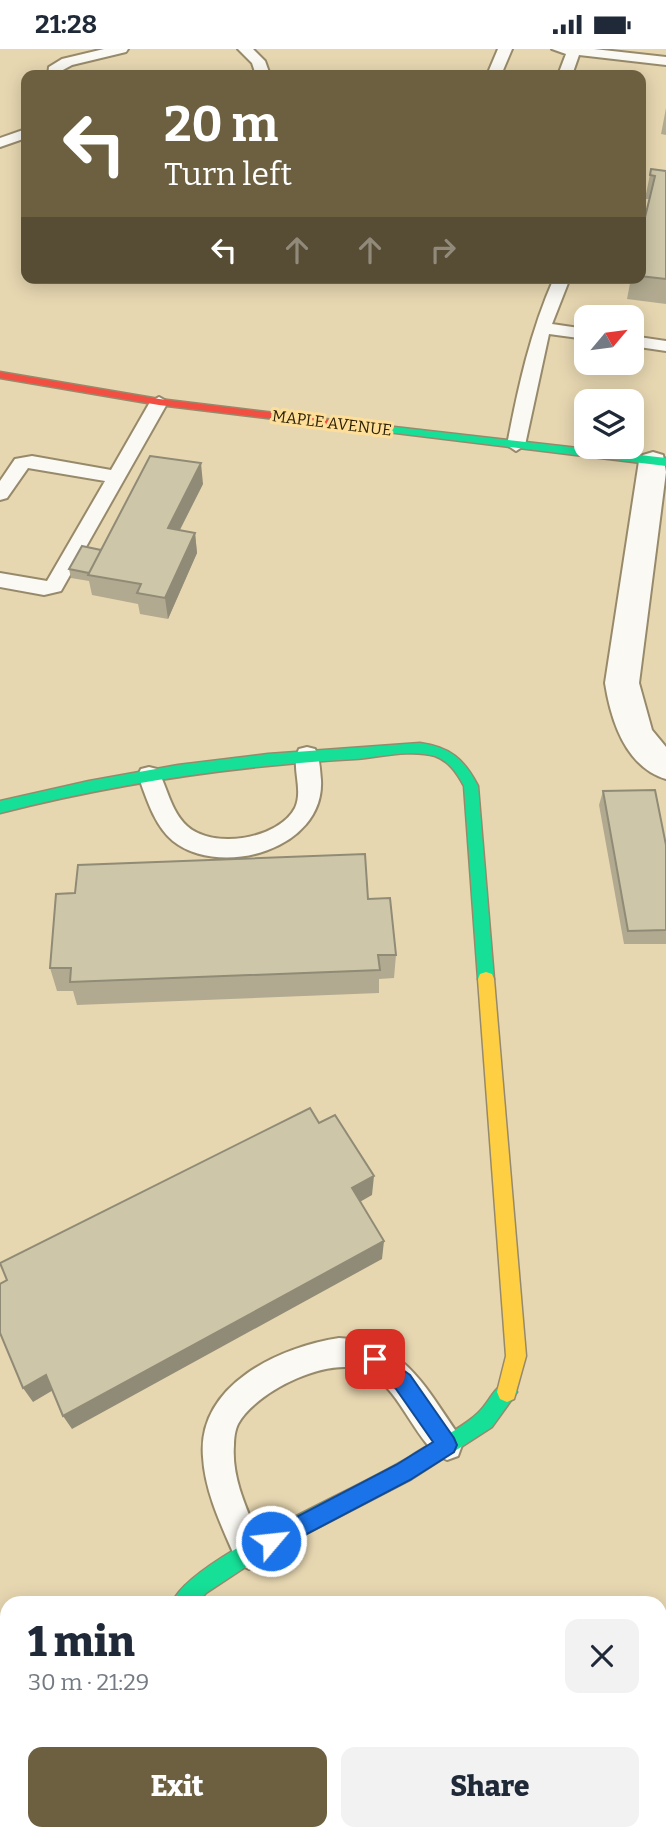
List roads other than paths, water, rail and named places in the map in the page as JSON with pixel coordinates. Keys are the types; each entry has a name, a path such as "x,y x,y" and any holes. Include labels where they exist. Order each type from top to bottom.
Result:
{"street":[{"name":"MAPLE AVENUE","path":"0,375 159,402 659,461"},
{"path":"659,461 622,683 627,714 640,742 666,767"},
{"path":"0,807 79,787 202,766 307,755 419,750 443,753 461,767 471,786 516,1356 506,1394 485,1420 447,1445 403,1473 249,1553 199,1586 190,1596"}],"lane":[{"path":"54,70 67,62 121,49"},
{"path":"245,49 258,61 261,70"},
{"path":"496,70 505,49"},
{"path":"565,70 566,50 666,61"},
{"path":"632,70 636,58"},
{"path":"0,143 21,135"},
{"path":"516,445 544,328 560,284"},
{"path":"544,328 574,332"},
{"path":"644,343 666,346"},
{"path":"0,580 44,588 54,586 159,402"},
{"path":"0,494 22,463 32,462 117,477"},
{"path":"149,775 166,816 183,836 197,844 214,848 234,847 278,835 303,816 311,793 307,755"},
{"path":"249,1553 223,1484 218,1456 220,1432 228,1412 256,1386 323,1353 348,1352 375,1359 403,1382 447,1445"}]}
